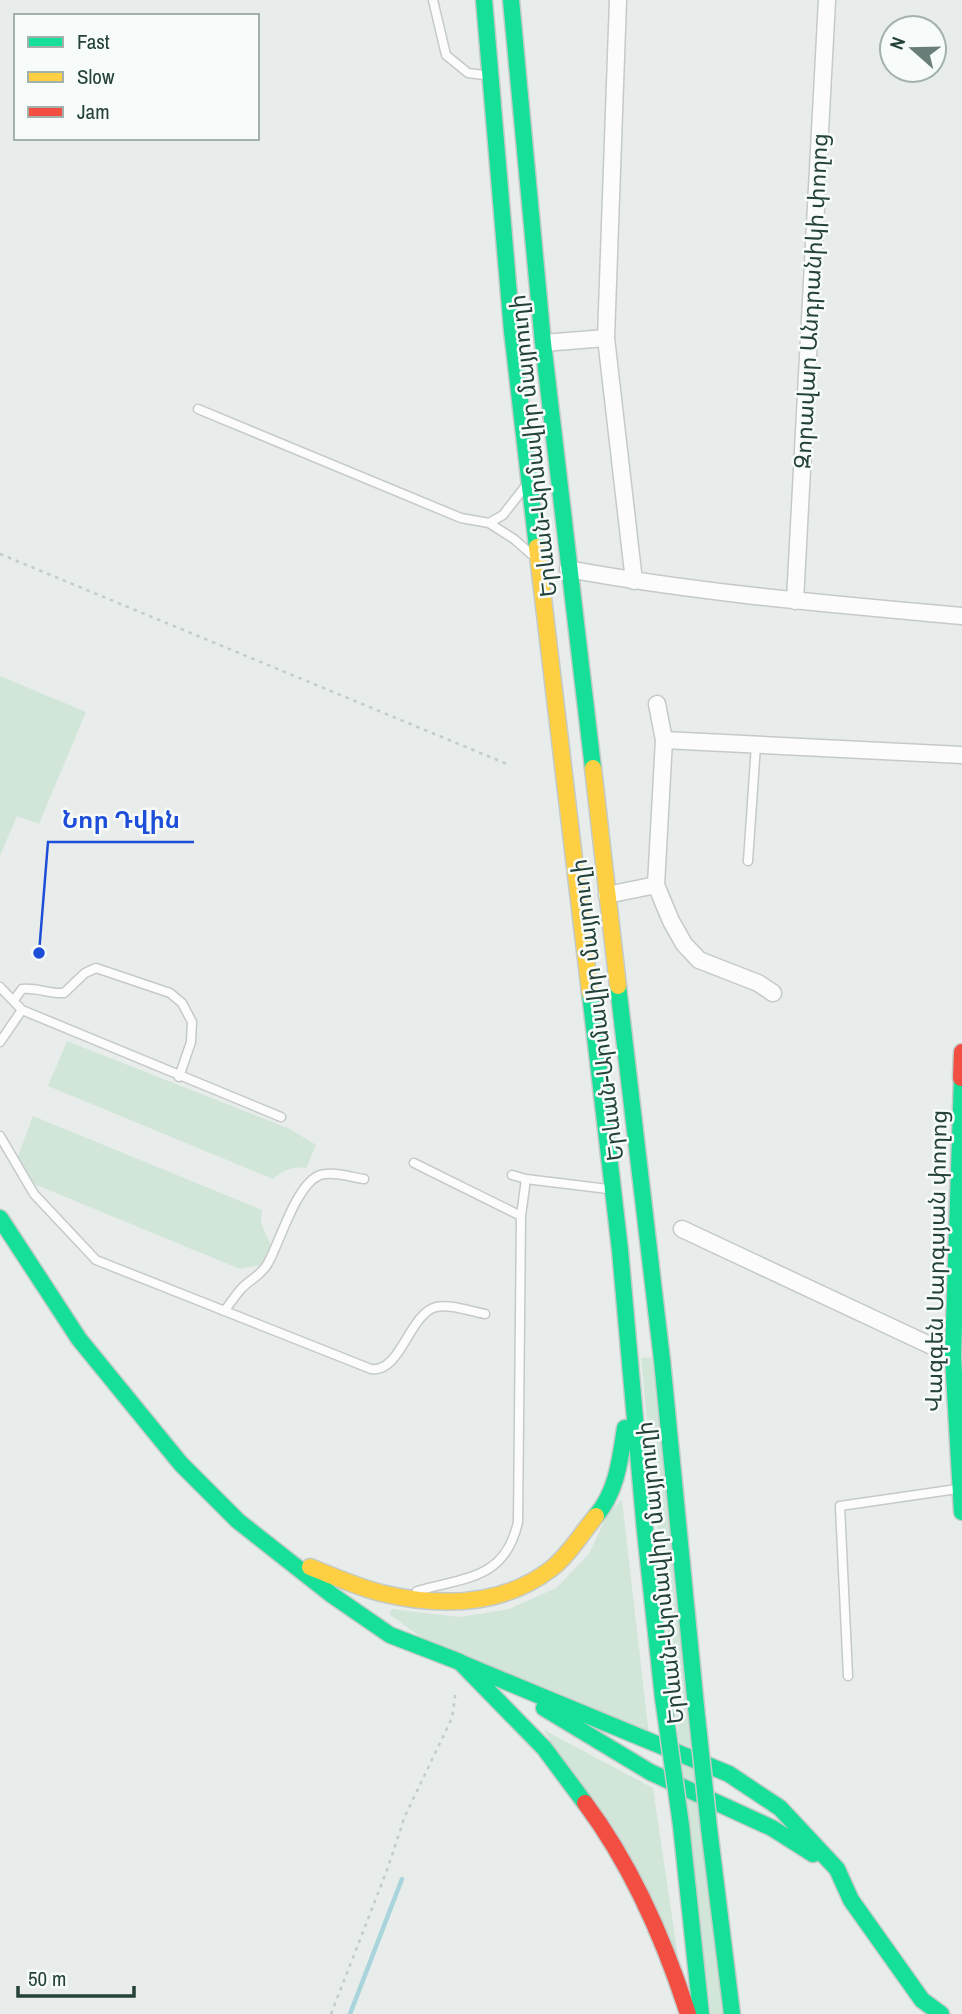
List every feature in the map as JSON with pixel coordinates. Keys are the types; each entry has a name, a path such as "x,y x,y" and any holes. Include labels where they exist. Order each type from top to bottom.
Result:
{"main road":[{"name":"Երևան-Արմավիր մայրուղի","path":"484,0 523,435 620,1250 645,1531 701,2014"},
{"name":"Երևան-Արմավիր մայրուղի","path":"511,0 543,343 662,1360 696,1707 732,2014"},
{"path":"523,435 554,432"},
{"name":"Վազգեն Սարգսյան փողոց","path":"962,1052 957,1358 962,1512"},
{"path":"0,1218 79,1339 181,1464 238,1521 332,1595 390,1635 729,1774 780,1808 837,1868 851,1900 922,2000 941,2014"},
{"path":"282,1556 380,1593 434,1603 489,1600 521,1587 552,1568 606,1504 618,1474 626,1419 629,1355 635,1345 650,1344 662,1360"},
{"path":"460,1662 544,1748 602,1826 646,1904 671,1960 688,2014"},
{"path":"505,1680 554,1715 617,1754 772,1828 837,1868"}],"street":[{"path":"618,0 606,338 634,581"},
{"name":"Զորավար Անդրանիկի փողոց","path":"795,601 827,0"},
{"path":"543,343 606,338"},
{"path":"568,569 634,581 795,601 962,616"},
{"path":"657,704 664,740 656,886 684,944 699,960 758,983 773,993"},
{"path":"664,740 962,755"},
{"path":"607,895 656,886"},
{"path":"682,1229 957,1358"}],"lane":[{"path":"433,0 446,55 468,73 490,76"},
{"path":"198,409 461,518 489,523 514,539 538,561"},
{"path":"489,523 503,515 530,480"},
{"path":"748,861 756,745"},
{"path":"14,1000 22,989 30,988 52,994 64,993 85,973 96,968 170,993 182,1003 192,1022 191,1042 179,1077"},
{"path":"0,987 22,1010 281,1117"},
{"path":"0,1042 22,1010"},
{"path":"0,1136 34,1194 96,1259 371,1369 379,1370 388,1365 423,1316 433,1308 450,1307 485,1314"},
{"path":"415,1163 521,1216"},
{"path":"224,1311 242,1287 268,1265 290,1213 318,1176 327,1174 364,1179"},
{"path":"512,1175 611,1189"},
{"path":"380,1593 410,1593 462,1581 488,1570 498,1562 514,1539 517,1522 521,1216 526,1179"},
{"path":"848,1676 840,1506 960,1489"}],"path":[{"path":"0,554 507,764"},
{"path":"331,2014 405,1816 453,1718 460,1662"}],"green space":[{"path":"0,676 86,712 39,824 17,816 0,856"},
{"path":"67,1041 290,1129 316,1145 306,1168 288,1169 273,1179 48,1086"},
{"path":"33,1116 262,1210 261,1223 272,1248 265,1264 240,1269 34,1184 18,1156"},
{"path":"652,1357 724,2014 711,2014 672,1681 641,1358"},
{"path":"622,1500 649,1735 433,1646 389,1614 392,1609 459,1617 509,1609 556,1588 589,1554 608,1513"},
{"path":"544,1730 653,1788 678,1957"}],"waterway":[{"path":"350,2014 402,1879"}],"traffic: fast":[{"path":"484,0 512,331 537,547"},
{"path":"511,0 543,343 593,768"},
{"path":"618,986 662,1360 696,1707"},
{"path":"590,993 620,1250 663,1698"},
{"path":"962,1078 953,1356 962,1512"},
{"path":"0,1218 79,1339 181,1464 238,1521 332,1595 390,1635 460,1662 544,1748 585,1803"},
{"path":"596,1516 613,1486 625,1428"},
{"path":"461,1663 729,1774 780,1808 837,1869 851,1900 922,2000 941,2014"},
{"path":"663,1698 681,1825"},
{"path":"696,1707 709,1828"},
{"path":"544,1708 650,1772 772,1828 813,1854"},
{"path":"681,1825 701,2014"},
{"path":"709,1828 732,2014"}],"traffic: slow":[{"path":"537,547 590,993"},
{"path":"593,768 618,986"},
{"path":"310,1567 363,1588 403,1598 447,1602 491,1597 532,1582 551,1569 596,1516"}],"traffic: jam":[{"path":"961,1078 962,1052"},
{"path":"585,1803 618,1852 645,1904 688,2014"}],"place":[{"name":"Նոր Դվին","path":"39,953"}]}
